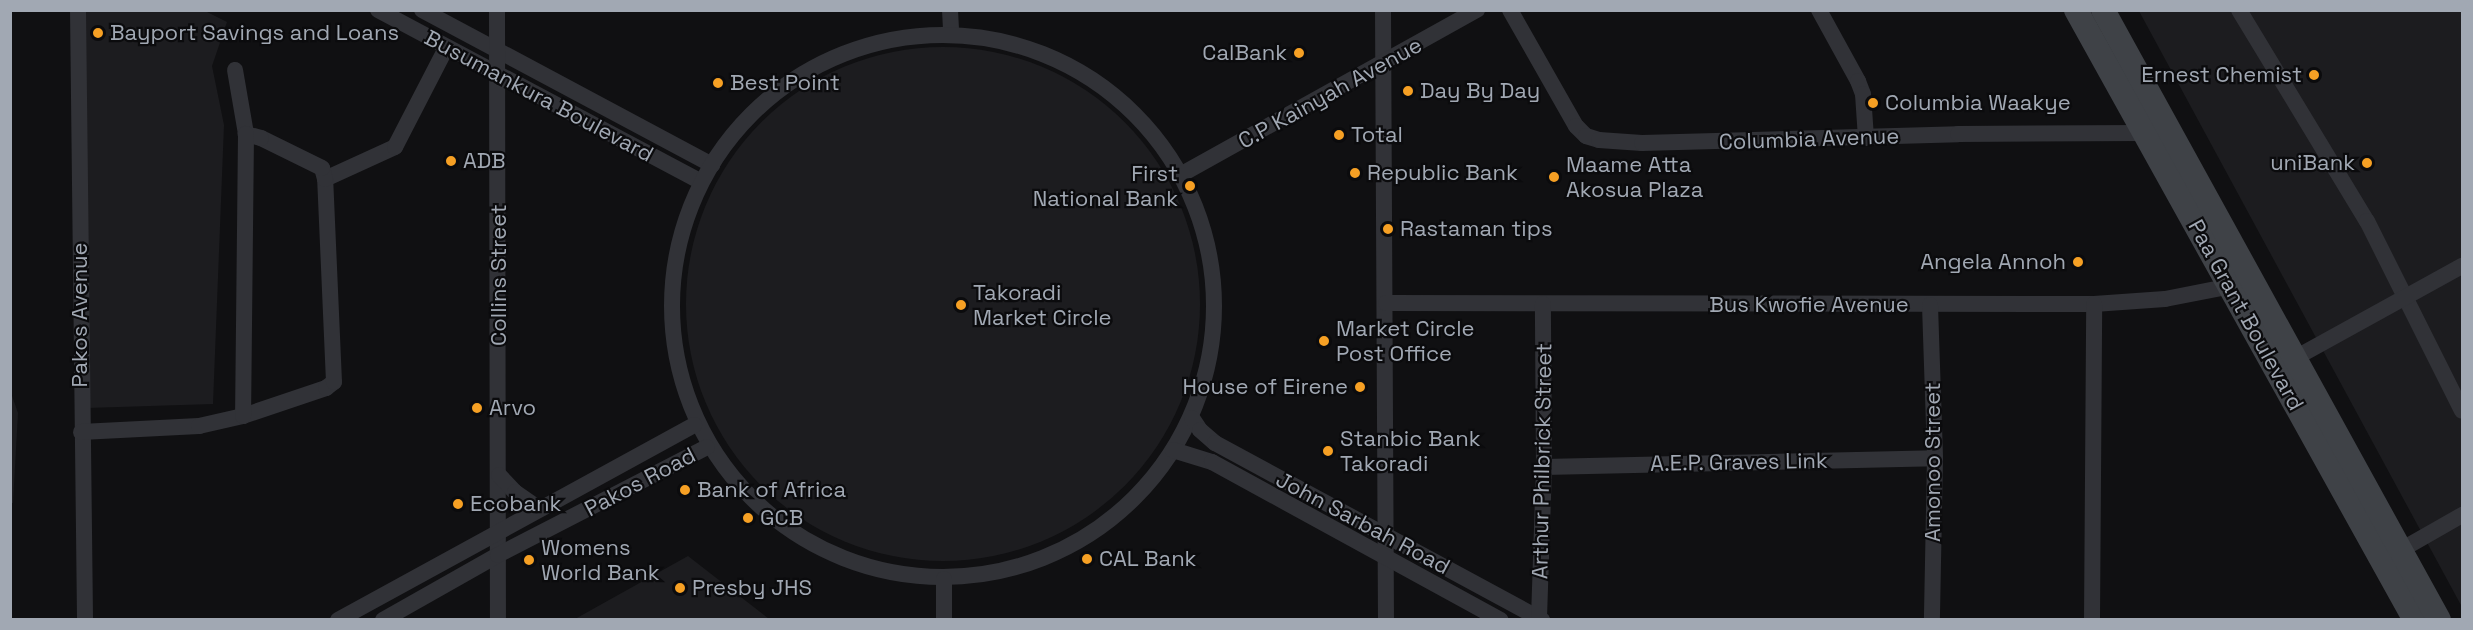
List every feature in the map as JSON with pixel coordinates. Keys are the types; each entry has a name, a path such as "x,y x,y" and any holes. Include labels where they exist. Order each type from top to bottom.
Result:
{"main road":[{"name":"Paa Grant Boulevard","path":"2076,10 2105,37 2295,358 2392,555 2415,620"},
{"name":"Paa Grant Boulevard","path":"2103,10 2105,37 2143,133 2231,286 2392,555 2439,620"}],"street":[{"name":"Pakos Avenue","path":"78,10 84,620"},
{"name":"Busumankura Boulevard","path":"378,10 700,182"},
{"name":"Busumankura Boulevard","path":"422,10 712,165"},
{"path":"497,10 499,52"},
{"path":"950,10 951,32"},
{"path":"1383,10 1381,64 1386,303 1386,620"},
{"name":"C.P Kainyah Avenue","path":"1182,174 1478,10"},
{"name":"Columbia Avenue","path":"1510,10 1566,112 1586,136 1608,141 1642,143 1958,134 2143,133"},
{"path":"1819,10 1863,94 1866,138"},
{"path":"2239,10 2339,171 2463,411"},
{"path":"951,32 1020,44 1085,73 1140,117 1182,174 1203,225 1214,279 1214,333 1204,387 1192,418 1173,450 1141,494 1087,538 1022,567 944,579 891,573 831,553 778,521 706,447 694,425 681,382 674,344 675,261 700,182 744,118 803,70 874,41 951,32"},
{"path":"325,179 395,147 446,48"},
{"name":"Collins Street","path":"498,620 499,52"},
{"path":"235,70 246,134 243,416"},
{"path":"81,432 199,426 243,416 326,388 334,382 325,179 322,168 316,163 246,134"},
{"path":"2295,358 2463,266"},
{"name":"Bus Kwofie Avenue","path":"1386,303 2094,304 2165,299 2231,286"},
{"name":"Arthur Philbrick Street","path":"1540,619 1544,467 1543,304"},
{"path":"2092,620 2094,304"},
{"name":"Amonoo Street","path":"1930,305 1935,458 1932,620"},
{"name":"John Sarbah Road","path":"1192,418 1200,430 1215,442 1540,619"},
{"name":"Pakos Road","path":"338,620 498,530 694,425"},
{"name":"Pakos Road","path":"383,620 498,555 706,447"},
{"name":"John Sarbah Road","path":"1173,450 1212,462 1501,620"},
{"name":"A.E.P. Graves Link","path":"1544,467 1935,458"},
{"path":"499,475 515,492 539,509"},
{"path":"2392,555 2463,515"},
{"path":"944,579 944,620"}],"shaded area":[{"path":"79,11 205,11 227,22 212,66 224,125 213,404 87,408"},
{"path":"2139,11 2462,11 2462,607"},
{"path":"943,47 993,52 1041,67 1086,90 1125,122 1157,161 1180,206 1195,254 1200,304 1195,354 1180,402 1157,447 1125,486 1086,518 1041,541 993,556 943,561 893,556 845,541 800,518 761,486 729,447 706,402 691,354 686,304 691,254 706,206 729,161 761,122 800,90 845,67 893,52"},
{"path":"11,393 18,413 13,503 11,503"},
{"name":"Presby JHS","path":"688,556 769,619 575,619"}],"place":[{"name":"Bayport Savings and Loans","path":"98,33"},
{"name":"CalBank","path":"1299,53"},
{"name":"Ernest Chemist","path":"2314,75"},
{"name":"Best Point","path":"718,83"},
{"name":"Day By Day","path":"1408,91"},
{"name":"Columbia Waakye","path":"1873,103"},
{"name":"Total","path":"1339,135"},
{"name":"ADB","path":"451,161"},
{"name":"uniBank","path":"2367,163"},
{"name":"Republic Bank","path":"1355,173"},
{"name":"Maame Atta Akosua Plaza","path":"1554,177"},
{"name":"First National Bank","path":"1190,186"},
{"name":"Rastaman tips","path":"1388,229"},
{"name":"Angela Annoh","path":"2078,262"},
{"name":"Takoradi Market Circle","path":"961,305"},
{"name":"Market Circle Post Office","path":"1324,341"},
{"name":"House of Eirene","path":"1360,387"},
{"name":"Arvo","path":"477,408"},
{"name":"Stanbic Bank Takoradi","path":"1328,451"},
{"name":"Bank of Africa","path":"685,490"},
{"name":"Ecobank","path":"458,504"},
{"name":"GCB","path":"748,518"},
{"name":"CAL Bank","path":"1087,559"},
{"name":"Womens World Bank","path":"529,560"},
{"name":"Presby JHS","path":"680,588"}]}
